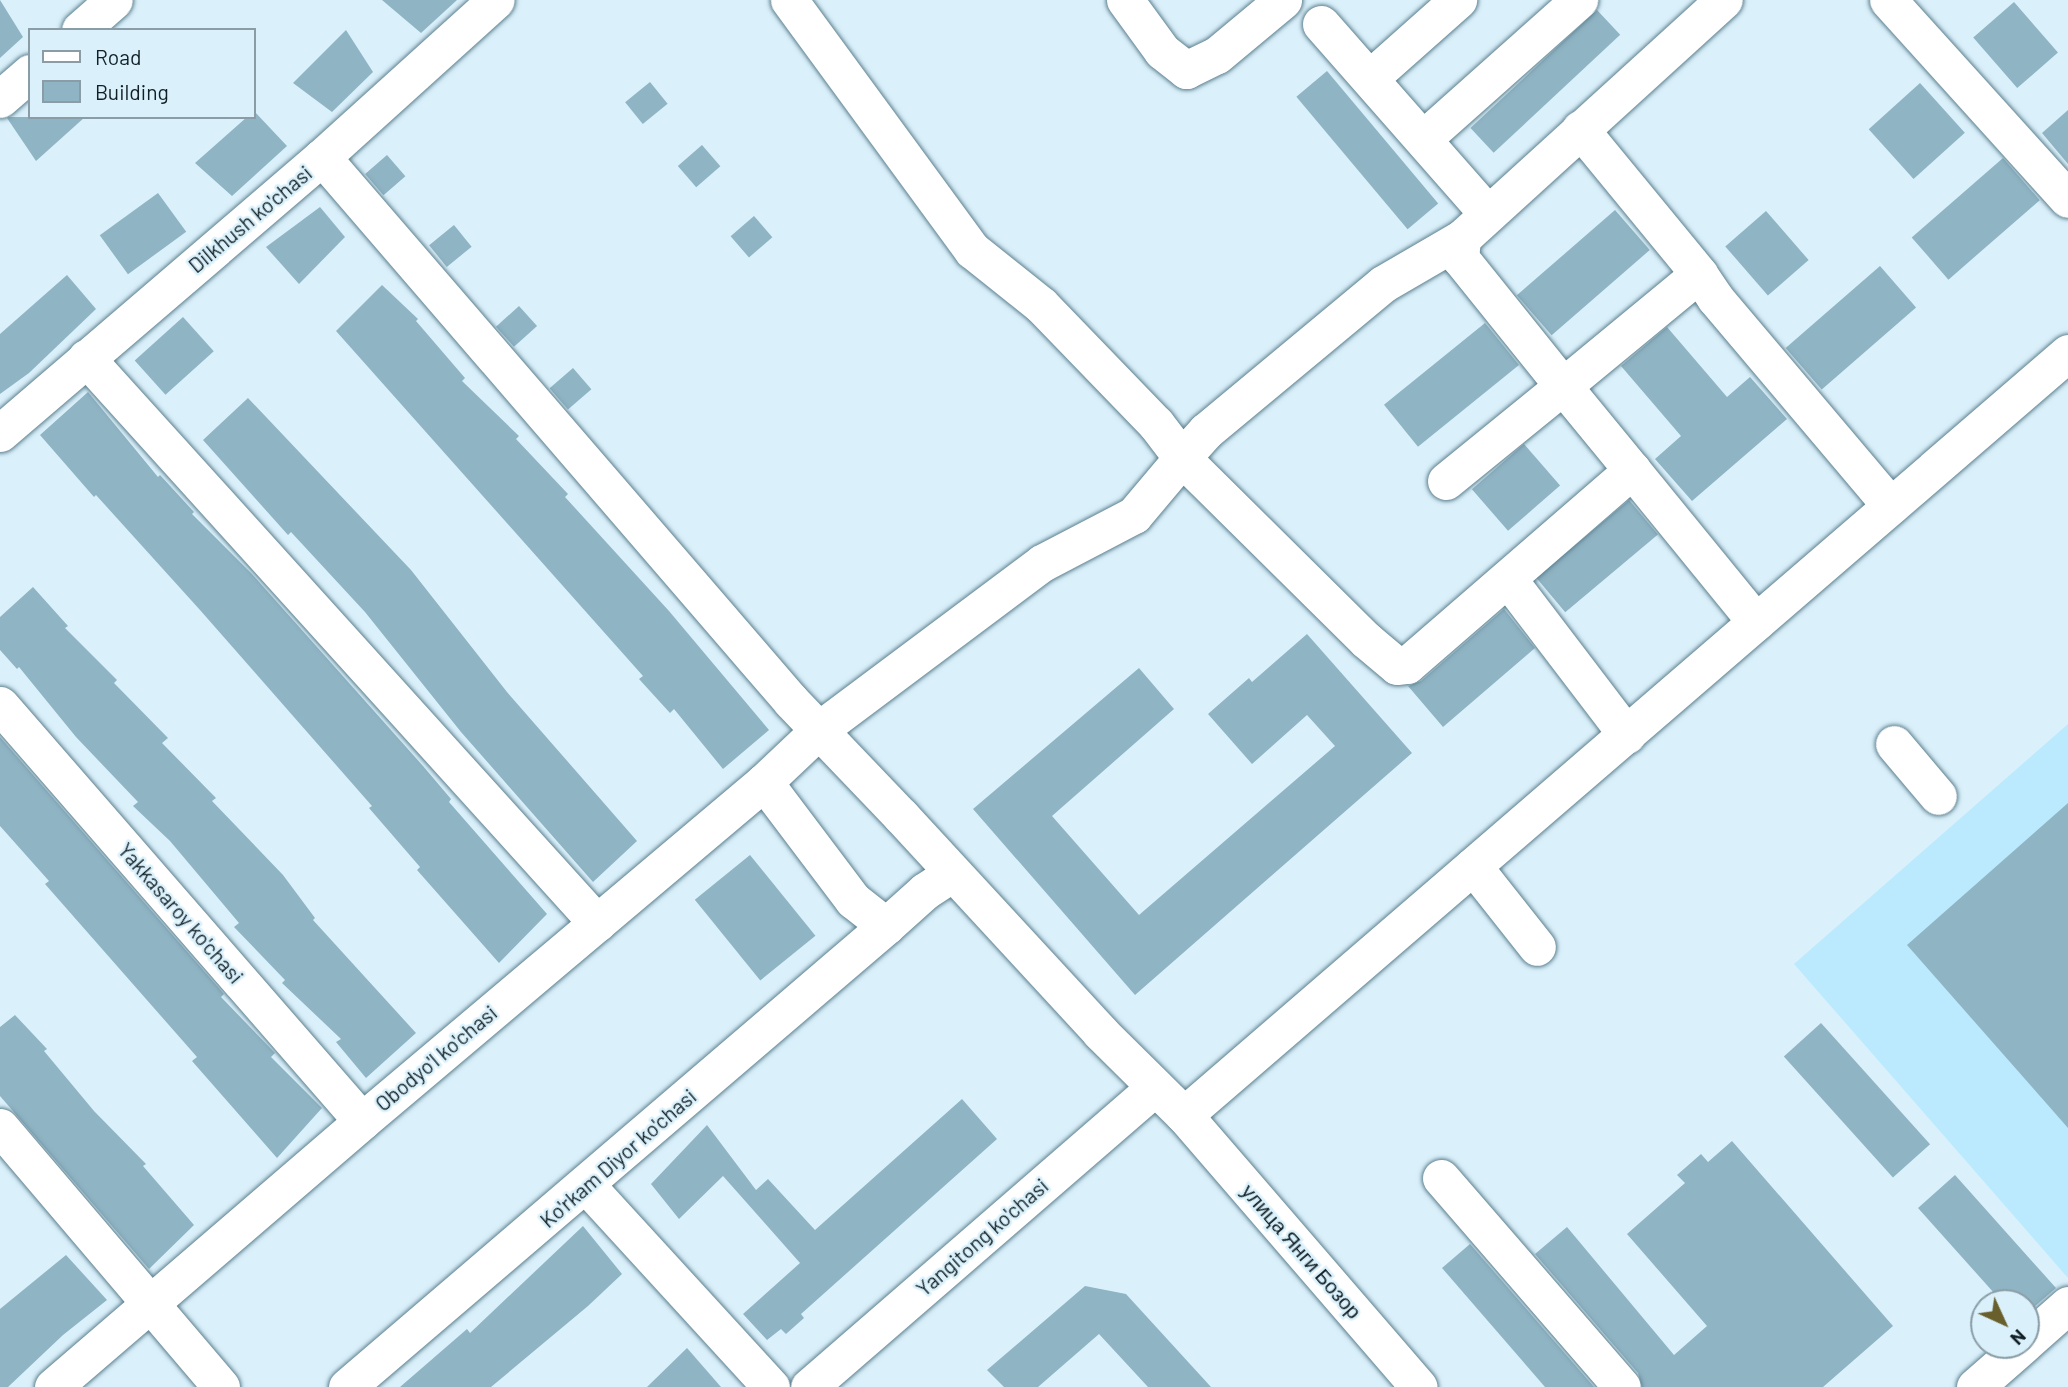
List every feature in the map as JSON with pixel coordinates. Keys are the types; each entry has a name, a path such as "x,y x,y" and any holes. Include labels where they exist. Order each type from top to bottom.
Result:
{"street":[{"path":"82,28 114,0"},
{"name":"Dilkhush ko'chasi","path":"0,433 322,157 496,0"},
{"path":"789,0 972,250 1041,304 1156,425 1182,458 1366,640 1397,666 1407,665 1632,470"},
{"path":"1125,0 1162,51 1186,70 1217,55 1283,0"},
{"path":"1370,78 1458,0"},
{"path":"1424,138 1579,0"},
{"name":"Obodyo'l ko'chasi","path":"52,1387 764,782 820,729 1042,563 1134,515 1206,431 1383,284 1462,238 1724,0"},
{"path":"1888,0 2068,199"},
{"path":"1321,24 1424,138 1487,213"},
{"path":"0,99 28,75"},
{"path":"1580,129 1699,274 1715,298 1891,506"},
{"name":"улица Янги Бозор","path":"322,157 791,701 1100,1032 1184,1115 1419,1387"},
{"path":"1462,238 1460,258 1756,622"},
{"path":"1446,481 1699,274"},
{"path":"1184,1115 1627,736 2068,353"},
{"path":"86,358 597,923"},
{"path":"1508,579 1627,736"},
{"name":"Yakkasaroy ko'chasi","path":"0,705 362,1121"},
{"path":"1894,744 1938,796"},
{"path":"764,782 853,900 886,926"},
{"path":"1473,866 1537,947"},
{"name":"Ko'rkam Diyor ko'chasi","path":"348,1387 925,891 953,873"},
{"name":"Yangitong ko'chasi","path":"809,1387 1155,1087"},
{"path":"0,1127 221,1387"},
{"path":"1441,1178 1622,1387"},
{"path":"586,1185 771,1387"},
{"path":"2040,1329 2068,1305"},
{"path":"1975,1387 2006,1359"}],"shaded area":[{"path":"2068,724 2068,1278 1794,964"}],"building":[{"path":"0,0 23,37 0,58"},
{"path":"382,0 457,0 421,33"},
{"path":"2014,2 2058,53 2017,88 1973,37"},
{"path":"1597,10 1620,35 1494,153 1470,128"},
{"path":"346,30 373,72 332,112 293,83"},
{"path":"1327,71 1438,204 1408,229 1296,97"},
{"path":"650,82 668,104 643,124 625,102"},
{"path":"1920,83 1965,133 1914,179 1869,129"},
{"path":"2068,110 2068,164 2042,133"},
{"path":"256,113 287,146 232,196 195,163 245,119 256,119"},
{"path":"7,118 83,119 36,161"},
{"path":"702,145 720,166 696,187 678,166"},
{"path":"387,155 405,176 383,195 365,174"},
{"path":"2003,158 2040,200 1948,280 1912,237"},
{"path":"158,193 186,232 128,274 100,235"},
{"path":"320,207 345,237 299,284 266,247"},
{"path":"1615,210 1650,250 1552,335 1517,295"},
{"path":"1766,211 1809,260 1768,295 1725,246"},
{"path":"754,216 772,237 749,257 731,236"},
{"path":"454,225 472,247 447,267 429,245"},
{"path":"1880,266 1916,308 1822,390 1786,348"},
{"path":"67,275 96,309 29,373 0,394 0,334"},
{"path":"382,285 418,319 416,321 465,378 462,381 519,436 516,439 568,494 565,497 669,611 769,730 723,769 674,709 670,713 639,679 643,676 336,331"},
{"path":"519,306 537,326 514,347 496,327"},
{"path":"183,317 214,351 165,395 135,360"},
{"path":"1485,323 1519,365 1418,447 1384,405"},
{"path":"1667,327 1727,397 1750,377 1787,419 1692,501 1655,459 1681,436 1621,366"},
{"path":"573,368 591,389 568,409 550,388"},
{"path":"88,392 158,477 160,475 194,512 192,514 252,574 423,766 451,799 449,802 547,914 499,963 417,870 420,867 369,808 372,806 200,610 40,435"},
{"path":"248,398 411,570 507,692 637,841 593,882 461,732 365,612 291,532 288,535 203,440"},
{"path":"1524,444 1560,486 1508,531 1472,489"},
{"path":"1629,500 1658,534 1565,612 1536,578"},
{"path":"33,587 68,626 65,628 117,680 114,683 168,738 162,743 216,798 212,801 283,875 315,918 313,920 416,1033 366,1078 336,1042 341,1039 282,983 285,980 234,927 239,923 170,841 133,806 138,802 76,737 19,667 17,669 0,650 0,617"},
{"path":"1504,609 1535,648 1443,727 1408,686 1421,681"},
{"path":"1307,634 1412,753 1135,995 973,809 1139,668 1174,709 1052,816 1139,915 1335,746 1307,715 1252,764 1208,714 1249,678 1252,682"},
{"path":"0,737 224,994 221,997 275,1053 271,1057 322,1108 277,1158 192,1061 197,1057 45,884 49,881 0,826"},
{"path":"2068,803 2068,1128 1907,945"},
{"path":"750,855 815,936 760,981 695,900"},
{"path":"15,1015 47,1049 44,1051 94,1111 146,1164 143,1166 194,1225 149,1269 0,1096 0,1027"},
{"path":"1821,1023 1930,1144 1893,1178 1784,1056"},
{"path":"962,1099 997,1139 801,1314 804,1318 786,1334 781,1329 767,1340 743,1314 800,1263 723,1176 679,1219 651,1184 707,1125 756,1190 768,1179 815,1230"},
{"path":"1732,1141 1893,1326 1823,1387 1642,1387 1638,1373 1535,1254 1567,1227 1674,1355 1707,1326 1627,1234 1685,1183 1677,1175 1701,1154 1708,1162"},
{"path":"1955,1175 2056,1288 2040,1302 2040,1289 1990,1289 1918,1208"},
{"path":"583,1226 622,1274 588,1306 491,1387 400,1387 467,1329 470,1333"},
{"path":"1470,1244 1594,1387 1545,1387 1442,1268"},
{"path":"66,1255 107,1300 63,1335 8,1387 0,1387 0,1309"},
{"path":"1085,1286 1126,1294 1211,1387 1148,1387 1099,1334 1038,1387 1004,1387 987,1370"},
{"path":"687,1348 721,1387 647,1387"}]}
